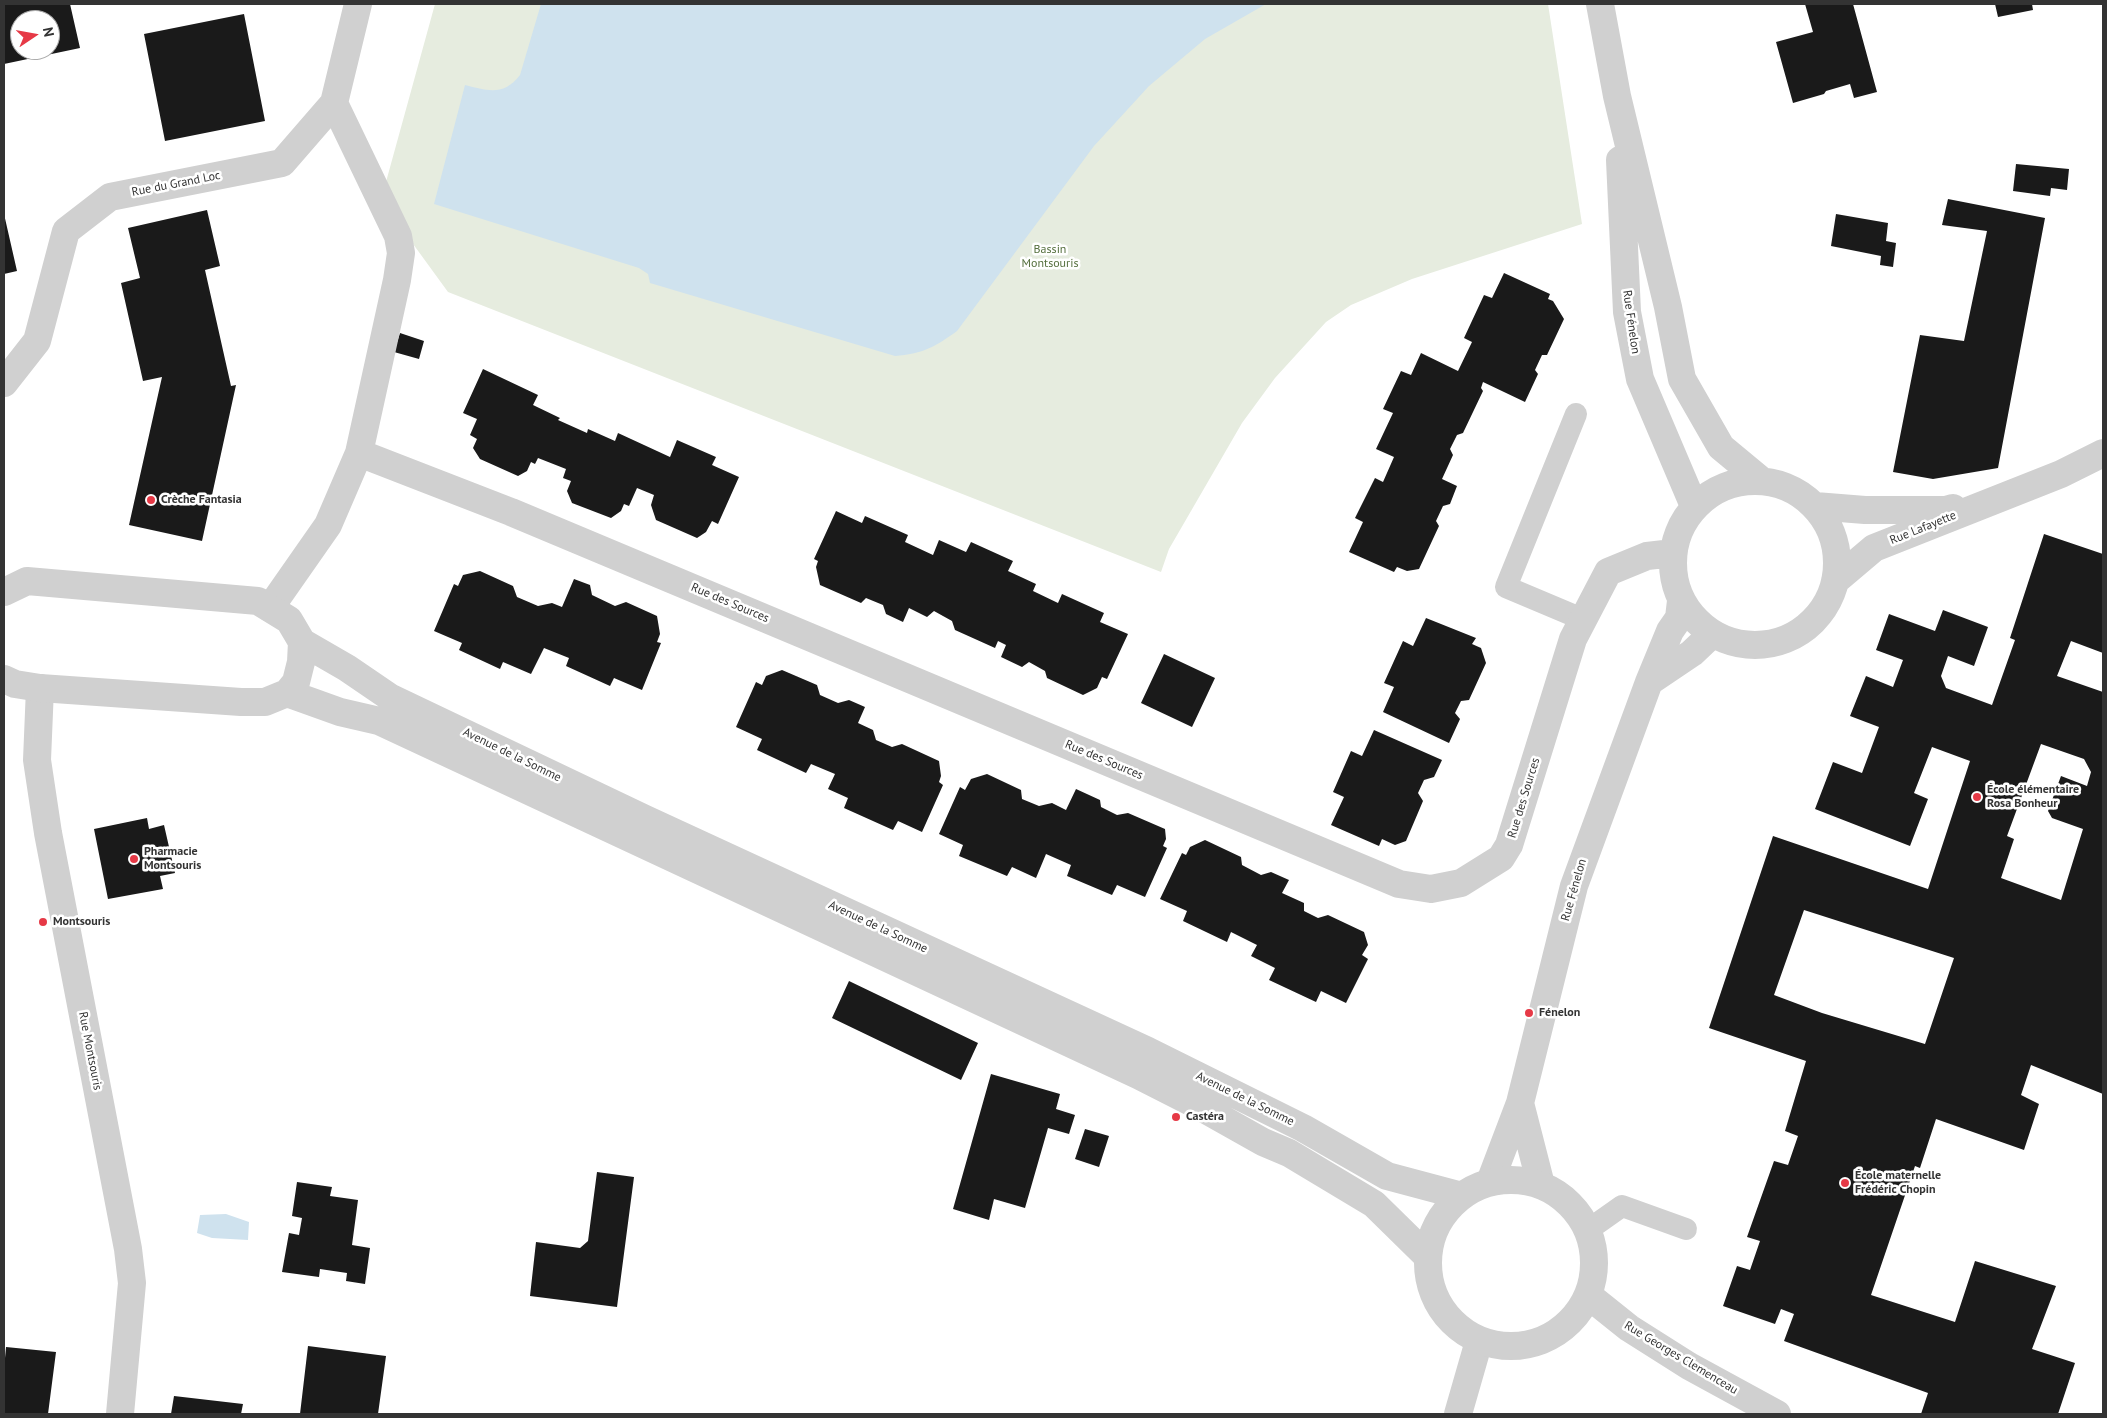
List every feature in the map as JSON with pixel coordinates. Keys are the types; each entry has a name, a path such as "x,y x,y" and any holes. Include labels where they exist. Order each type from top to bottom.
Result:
{"street":[{"name":"Rue du Grand Loc","path":"4,383 38,341 66,231 110,197 282,163 334,103 358,4"},
{"name":"Rue Fénelon","path":"1600,4 1617,96 1668,307 1682,379 1721,447 1762,481"},
{"name":"Rue Fénelon","path":"1617,96 1627,312 1640,379 1694,506"},
{"path":"270,608 328,525 360,453 397,280 401,253 398,236 334,103"},
{"name":"Rue des Sources","path":"360,453 529,520 1399,884 1431,889 1461,883 1501,858 1509,845 1572,639 1608,572 1647,556 1673,553"},
{"name":"Rue Lafayette","path":"1834,581 1874,548 1950,516 2061,474 2103,453"},
{"path":"1762,481 1782,485 1799,494 1815,506 1829,529 1836,555 1834,581 1826,604 1811,623 1791,637 1765,644 1738,644 1712,634 1681,601 1673,578 1673,553 1680,528 1694,506 1714,491 1737,482 1762,481"},
{"name":"Rue Lafayette","path":"1815,506 1865,510 1946,510 2022,490"},
{"path":"4,591 27,581 258,601 289,620 302,642 301,662 296,682 287,693 265,702 40,688 15,684 4,679"},
{"name":"Rue Fénelon","path":"1490,1182 1520,1103 1574,886 1649,682 1670,631 1679,618 1681,601"},
{"path":"1649,682 1692,653 1712,634"},
{"name":"Avenue de la Somme","path":"302,642 347,668 391,698 645,819 1148,1051 1304,1128 1387,1176 1462,1196"},
{"name":"Rue Montsouris","path":"40,688 37,760 48,833 128,1249 132,1283 120,1414"},
{"name":"Avenue de la Somme","path":"287,693 340,712 379,721 1138,1075 1263,1142 1289,1153 1374,1204 1428,1257"},
{"name":"Rue Fénelon","path":"1520,1103 1541,1185"},
{"path":"1516,1180 1541,1185 1564,1198 1582,1217 1594,1252 1595,1275 1589,1296 1575,1318 1555,1336 1531,1345 1505,1347 1479,1341 1457,1327 1440,1308 1430,1284 1428,1257 1433,1234 1444,1213 1462,1196 1490,1182 1516,1180"},
{"name":"Rue Georges Clemenceau","path":"1589,1296 1629,1328 1667,1352 1777,1414"},
{"path":"1458,1414 1479,1341"}],"lane":[{"path":"1576,414 1506,586 1582,619"},
{"path":"1588,1230 1622,1206 1686,1229"}],"green space":[{"name":"Bassin Montsouris","path":"435,4 1548,4 1582,224 1412,279 1351,305 1326,322 1275,378 1242,423 1169,549 1161,572 448,292 381,200"}],"water":[{"name":"Bassin Montsouris","path":"541,4 1266,4 1205,39 1149,86 1094,146 957,331 928,349 913,354 895,356 650,283 648,274 639,268 434,204 465,85 495,90 502,89 514,82 520,75"},
{"path":"226,1214 249,1222 248,1240 212,1238 197,1233 200,1215"}],"building":[{"path":"4,4 70,4 80,48 60,52 60,10 10,10 10,60 23,60 4,64"},
{"path":"1805,4 1853,4 1877,92 1854,98 1850,84 1793,103 1776,42 1813,32"},
{"path":"1995,4 2032,4 2033,10 1998,17"},
{"path":"244,14 265,121 165,141 144,34"},
{"path":"2016,164 2069,169 2067,190 2051,188 2050,196 2013,191"},
{"path":"1948,199 2045,218 1998,468 1933,479 1893,472 1920,335 1964,341 1987,231 1942,225"},
{"path":"207,210 220,266 205,270 231,386 236,385 202,541 129,525 162,377 143,381 121,283 140,278 128,228"},
{"path":"4,214 17,271 4,274"},
{"path":"1836,214 1888,223 1886,241 1896,243 1893,267 1880,265 1881,256 1831,246"},
{"path":"1504,273 1550,294 1548,299 1553,301 1564,319 1547,355 1542,355 1535,370 1538,374 1525,402 1483,382 1481,388 1483,391 1463,433 1457,435 1450,449 1453,455 1442,479 1457,486 1450,504 1443,506 1436,521 1439,526 1419,569 1407,571 1397,567 1394,572 1349,552 1363,522 1355,518 1375,478 1383,482 1394,457 1376,449 1393,413 1383,409 1401,371 1411,375 1421,353 1458,371 1472,342 1464,338 1484,295 1492,298"},
{"path":"400,333 424,341 419,359 394,352"},
{"path":"483,369 538,395 533,405 560,418 558,420 587,433 588,429 615,441 618,433 670,457 677,440 716,457 712,465 739,477 718,524 712,521 706,532 697,538 656,520 651,505 654,495 637,488 629,506 624,504 621,511 611,518 572,503 567,491 571,481 563,478 566,469 538,458 535,464 531,462 527,471 518,476 480,459 473,448 477,439 470,435 477,419 463,413"},
{"path":"836,511 862,523 865,516 908,535 905,542 933,555 939,540 966,552 971,542 1013,561 1008,571 1036,584 1033,591 1058,603 1062,594 1104,613 1100,622 1128,634 1107,679 1102,677 1097,688 1083,695 1047,678 1045,671 1029,662 1022,667 1001,657 1006,645 998,641 995,648 955,630 952,621 934,611 927,617 909,608 903,622 886,614 883,605 866,598 861,603 820,585 816,567 818,561 814,559"},
{"path":"2044,534 2103,554 2103,653 2071,641 2057,676 2103,692 2103,1094 2031,1065 2021,1095 2039,1104 2024,1150 1936,1119 1920,1168 1915,1166 1871,1295 1955,1322 1975,1261 2056,1286 2032,1349 2075,1363 2058,1414 1921,1414 1928,1393 1784,1341 1794,1314 1781,1309 1775,1324 1723,1306 1737,1266 1750,1270 1760,1241 1747,1237 1774,1161 1788,1165 1798,1136 1785,1131 1806,1061 1709,1028 1773,836 1928,889 1970,761 1932,747 1914,793 1928,799 1910,846 1815,809 1833,762 1862,773 1879,727 1850,716 1866,676 1893,687 1903,660 1876,650 1889,614 1935,631 1943,610 1988,627 1974,666 1948,656 1941,676 1946,688 1992,705 2015,640 2010,638","holes":["2041,744 2084,759 2091,772 2087,786 2061,776 2048,811 2052,818 2083,829 2061,900 2001,878 2014,839 2007,836","1804,910 1954,958 1925,1044 1822,1013 1774,995"]},
{"path":"480,571 513,586 517,597 538,606 552,603 562,607 574,579 590,585 592,595 615,606 626,602 657,616 660,634 657,642 661,643 642,690 614,678 610,686 566,666 569,658 544,648 531,674 503,662 500,669 459,650 462,643 434,631 454,584 458,586 463,575"},
{"path":"1426,618 1476,638 1472,644 1481,648 1486,663 1469,700 1461,701 1455,713 1460,719 1449,743 1383,712 1394,687 1384,683 1403,641 1413,646"},
{"path":"1164,654 1215,678 1192,727 1141,703"},
{"path":"782,670 817,685 820,695 838,703 849,700 865,707 858,723 873,730 876,740 892,747 902,744 939,761 941,776 939,782 943,785 922,832 898,821 893,830 844,808 848,798 828,789 835,774 811,764 806,773 757,750 762,739 736,727 756,682 762,685 766,676"},
{"path":"1374,730 1442,760 1434,777 1424,780 1418,793 1423,801 1406,841 1395,845 1382,839 1379,846 1331,825 1344,797 1333,792 1351,751 1362,756"},
{"path":"987,774 1021,790 1022,799 1039,806 1052,803 1066,810 1076,789 1100,800 1101,807 1117,815 1128,813 1165,829 1166,839 1163,846 1167,848 1145,897 1117,885 1112,895 1067,876 1071,865 1046,854 1036,878 1012,867 1007,876 959,856 963,845 939,834 960,787 965,790 971,779"},
{"path":"147,818 149,829 164,825 175,873 160,876 163,889 108,899 94,829"},
{"path":"1205,840 1241,857 1242,865 1261,875 1271,872 1289,880 1282,893 1304,903 1304,911 1318,918 1328,915 1364,932 1368,945 1362,955 1368,959 1346,1003 1321,991 1316,1002 1269,980 1275,968 1251,956 1257,945 1231,932 1227,942 1183,921 1187,911 1160,899 1182,853 1186,855 1190,847"},
{"path":"849,981 978,1043 961,1080 832,1018"},
{"path":"991,1074 1060,1094 1056,1109 1075,1115 1069,1134 1048,1128 1025,1208 994,1199 989,1220 953,1209"},
{"path":"1085,1129 1109,1136 1099,1167 1075,1159"},
{"path":"597,1172 634,1177 617,1307 530,1296 536,1242 580,1248 588,1241"},
{"path":"297,1182 332,1187 330,1196 358,1200 352,1245 370,1248 365,1284 346,1281 347,1273 320,1269 319,1277 282,1272 289,1233 299,1235 302,1218 292,1216"},
{"path":"308,1346 386,1356 378,1414 300,1414"},
{"path":"6,1347 56,1352 48,1414 4,1414"},
{"path":"174,1396 243,1404 241,1414 171,1414"}],"place":[{"name":"Crèche Fantasia","path":"151,500"},
{"name":"École élémentaire Rosa Bonheur","path":"1977,797"},
{"name":"Pharmacie Montsouris","path":"134,859"},
{"name":"Montsouris","path":"43,922"},
{"name":"Fénelon","path":"1529,1013"},
{"name":"Castéra","path":"1176,1117"},
{"name":"École maternelle Frédéric Chopin","path":"1845,1183"}]}
